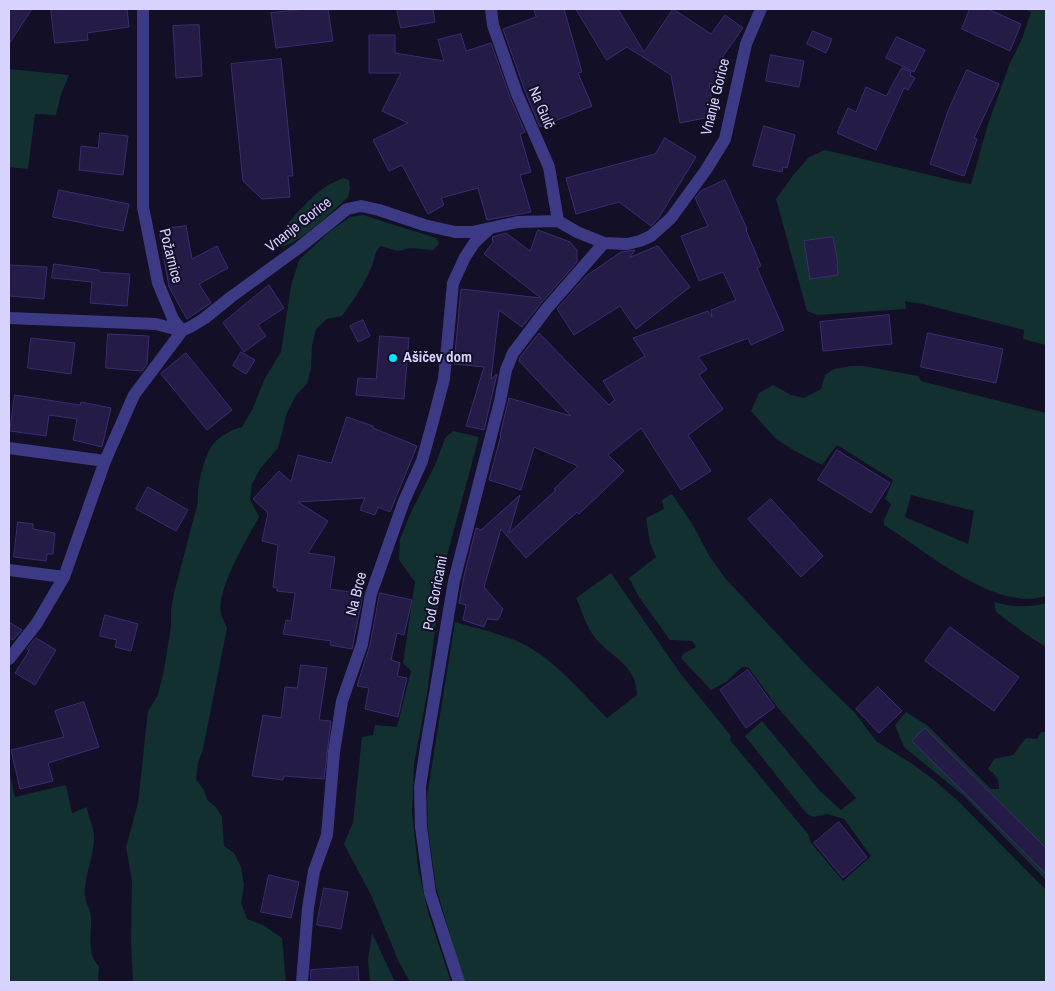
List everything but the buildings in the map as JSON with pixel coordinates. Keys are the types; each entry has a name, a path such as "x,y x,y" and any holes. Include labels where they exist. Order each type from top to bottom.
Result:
{"street":[{"name":"Požarnice","path":"142,9 143,207 158,283 173,319 182,330"},
{"name":"Na Gulč","path":"490,9 493,25 517,94 549,167 558,221"},
{"name":"Vnanje Gorice","path":"9,659 37,623 64,577 105,461 134,395 182,330 205,318 231,296 300,247 347,209 361,206 424,225 455,232 472,232 518,222 558,221 604,244 627,244 651,236 671,218 706,170 725,138 746,44 761,9"},
{"name":"Na Brce","path":"302,982 308,908 314,871 327,835 334,752 342,701 362,644 371,594 404,500 422,461 433,421 444,378 453,283 465,257 475,242 489,229"},
{"name":"Pod Goricami","path":"459,982 430,893 421,827 420,787 454,581 500,401 506,370 513,352 548,307 604,244"},
{"path":"9,318 156,324 182,330"},
{"path":"9,448 105,461"},
{"path":"9,570 64,577"}],"green space":[{"path":"1024,9 1046,9 1046,345 1023,339 1024,330 905,301 906,309 817,315 807,311 776,199 809,157 825,150 971,184 988,124 1031,12"},
{"path":"9,69 69,75 61,94 56,115 35,114 28,169 9,167"},
{"path":"343,178 349,180 350,189 348,197 307,233 282,247 278,243 280,236 297,212 325,187"},
{"path":"363,215 436,238 439,244 433,250 410,248 398,251 380,246 365,281 342,316 327,319 316,329 307,384 296,395 287,413 278,448 260,469 252,484 250,499 259,517 240,551 223,591 221,614 227,628 196,779 204,790 207,800 216,807 222,817 224,846 234,853 241,867 244,885 241,903 247,919 263,925 282,938 286,982 133,982 131,941 132,881 126,847 138,803 148,711 158,695 164,670 174,593 198,502 198,488 202,470 208,453 215,442 220,437 242,427 253,408 265,378 281,352 291,286 299,260 329,232 350,217"},
{"path":"864,366 918,376 921,381 1046,413 1046,596 1026,599 1005,596 984,588 940,563 884,525 884,520 891,504 885,499 893,480 837,445 822,465 776,439 751,411 759,393 773,385 791,395 804,398 821,389 825,375 834,369","holes":["911,495 974,511 968,544 905,517"]},
{"path":"453,431 479,437 442,574 427,694 414,764 412,812 418,868 428,912 451,982 410,982 398,960 372,897 344,844 353,822 362,737 373,735 375,725 397,727 411,671 403,663 415,582 399,560 400,539 411,512 436,463 445,438"},
{"path":"672,494 725,578 810,669 855,713 877,742 911,763 957,800 1046,890 1046,982 464,982 436,887 428,829 427,796 455,622 517,641 530,648 565,675 607,718 637,695 636,685 629,670 593,635 576,598 611,573 680,673 731,736 730,740 808,834 811,843 843,881 871,856 844,819 827,814 814,817 807,814 745,736 762,721 819,790 841,810 856,798 778,708 748,667 742,667 726,682 711,690 681,658 683,654 696,647 692,641 670,640 639,597 629,578 656,557 650,543 646,518 664,509 662,500"},
{"path":"994,602 1020,606 1046,603 1046,647 996,612"},
{"path":"906,712 928,726 991,789 999,789 996,778 988,769 994,759 1013,755 1026,738 1037,739 1041,732 1046,732 1046,880 964,796 904,747 895,725"},
{"path":"9,771 15,797 66,785 72,813 87,807 94,837 85,892 91,917 90,943 92,956 99,966 98,982 9,982"},
{"path":"372,933 395,982 370,982 368,960"}],"place":[{"name":"Ašičev dom","path":"393,358"}]}
